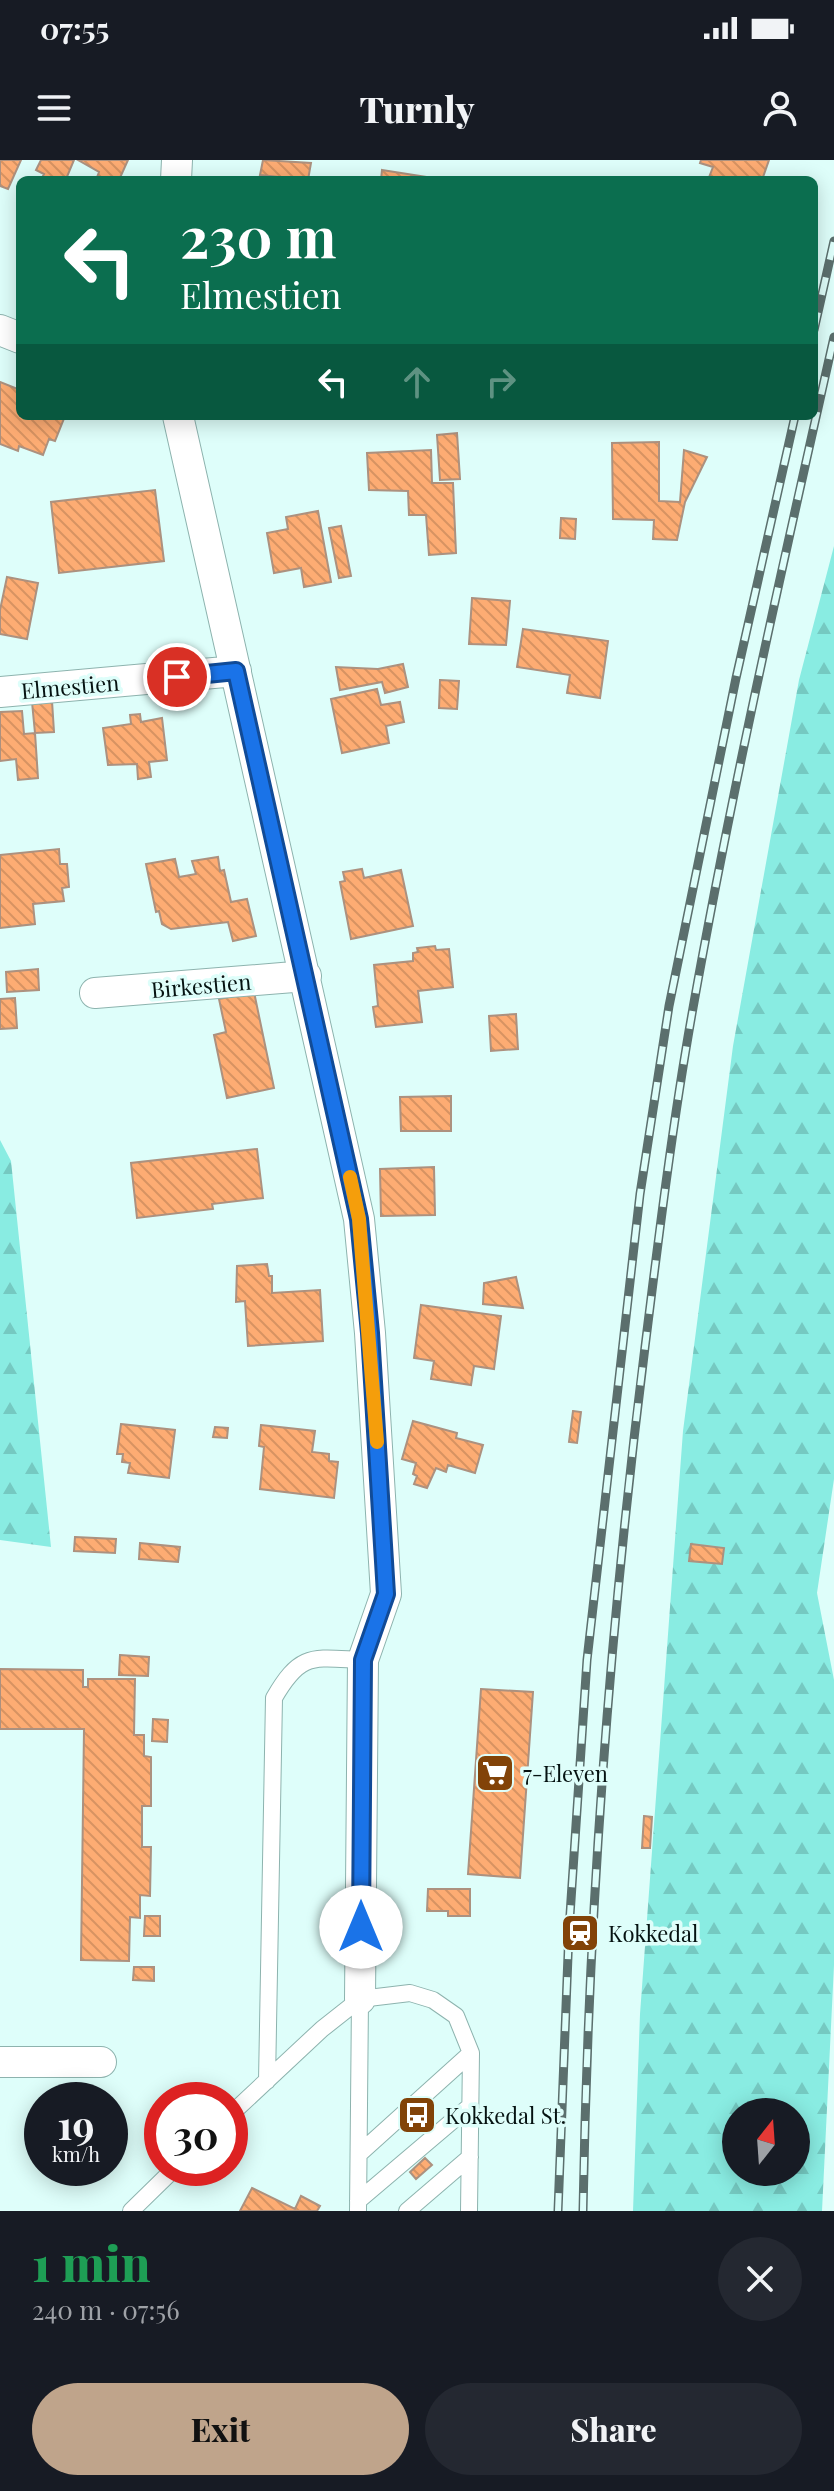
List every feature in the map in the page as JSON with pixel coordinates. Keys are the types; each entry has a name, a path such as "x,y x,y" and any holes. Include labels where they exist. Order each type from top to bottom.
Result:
{"street":[{"path":"179,420 359,1219 370,1333 386,1594 363,1660 360,1999"},
{"name":"Elmestien","path":"0,692 236,671"},
{"name":"Birkestien","path":"95,993 306,976"},
{"path":"0,2062 101,2062"}],"lane":[{"path":"267,2081 274,1698 289,1673 310,1658 363,1660"},
{"path":"248,2098 322,2029 360,1999 410,1993 433,2000 456,2016 471,2053 467,2209"},
{"path":"358,2206 360,1999"},
{"path":"359,2154 471,2053"},
{"path":"358,2206 470,2106"},
{"path":"407,2211 470,2157"},
{"path":"131,2211 157,2186"}],"green space":[{"path":"834,546 834,1479 817,1593 834,1680 834,1965 822,2211 633,2211 640,2014 683,1431 733,1046 799,680"},
{"path":"0,1140 11,1161 51,1547 0,1540"}],"building":[{"path":"0,160 21,160 8,189 0,186"},
{"path":"41,160 74,160 67,176 43,176 36,170"},
{"path":"78,160 128,160 121,176 98,176 99,172"},
{"path":"263,160 311,163 309,176 260,175"},
{"path":"701,160 769,160 763,176 710,176 713,167 700,163"},
{"path":"382,170 421,176 381,176"},
{"path":"0,382 16,388 16,420 63,420 55,441 49,439 43,455 19,446 18,451 0,444"},
{"path":"457,433 460,479 440,480 437,435"},
{"path":"659,442 659,501 680,502 684,450 707,457 685,502 677,540 653,539 654,520 613,519 612,443"},
{"path":"431,450 432,483 453,483 456,553 429,555 426,515 409,515 408,491 369,490 367,453"},
{"path":"155,490 164,561 59,573 51,502"},
{"path":"318,511 331,582 304,587 301,568 274,573 267,533 288,529 286,517"},
{"path":"561,518 576,519 575,539 560,538"},
{"path":"341,526 351,576 339,578 329,528"},
{"path":"7,577 38,583 27,639 0,634 0,610"},
{"path":"472,598 510,601 506,645 469,644"},
{"path":"523,629 608,641 600,698 567,693 570,675 517,667"},
{"path":"403,664 408,687 385,693 382,682 340,690 336,667 378,669"},
{"path":"440,680 459,681 457,709 439,708"},
{"path":"377,689 381,705 400,702 404,722 386,726 389,743 342,753 331,699"},
{"path":"52,701 54,732 35,733 32,702"},
{"path":"22,711 24,734 35,733 38,778 18,780 16,759 0,761 0,712"},
{"path":"140,714 141,722 162,718 167,760 149,762 151,777 138,779 137,764 108,765 103,728 131,724 130,715"},
{"path":"59,849 60,864 67,864 69,887 62,888 64,901 33,904 35,924 0,928 0,855"},
{"path":"218,857 231,902 247,899 256,936 233,941 228,922 171,929 162,924 159,911 156,912 146,864 175,859 179,877 196,874 192,861"},
{"path":"362,869 364,878 401,870 413,926 351,939 340,882 345,881 343,872"},
{"path":"435,946 436,950 449,949 453,987 418,991 422,1022 376,1027 373,1007 378,1006 374,965 413,961 417,948"},
{"path":"38,969 39,990 7,992 6,972"},
{"path":"254,992 274,1088 227,1098 214,1035 226,1032 219,999"},
{"path":"15,998 17,1028 0,1029 0,999"},
{"path":"516,1014 518,1049 491,1051 489,1016"},
{"path":"451,1096 451,1131 401,1131 400,1097"},
{"path":"257,1149 263,1198 212,1204 213,1209 137,1218 131,1163"},
{"path":"434,1167 435,1215 381,1216 380,1169"},
{"path":"267,1264 269,1276 272,1276 272,1293 320,1290 323,1341 248,1346 245,1301 236,1302 237,1266"},
{"path":"516,1277 523,1308 483,1304 484,1283"},
{"path":"421,1305 501,1316 494,1369 474,1366 471,1385 431,1379 434,1361 414,1358"},
{"path":"573,1411 581,1412 577,1443 569,1442"},
{"path":"413,1421 457,1433 456,1438 483,1445 475,1473 448,1465 446,1472 436,1468 427,1488 414,1484 416,1463 402,1459"},
{"path":"121,1424 175,1430 169,1478 128,1473 130,1463 122,1462 123,1454 117,1454"},
{"path":"261,1425 315,1431 312,1452 329,1454 329,1461 338,1462 334,1498 260,1489 264,1447 259,1446"},
{"path":"215,1427 228,1428 227,1438 213,1437"},
{"path":"75,1537 116,1539 115,1553 74,1551"},
{"path":"140,1543 180,1547 178,1562 139,1559"},
{"path":"691,1544 724,1548 722,1564 689,1561"},
{"path":"120,1655 149,1657 148,1676 119,1675"},
{"path":"0,1669 83,1670 83,1687 88,1687 88,1679 135,1679 134,1735 144,1735 144,1756 151,1757 151,1806 142,1806 142,1847 151,1847 150,1896 140,1895 140,1918 130,1917 129,1961 81,1960 84,1729 0,1729"},
{"path":"481,1689 533,1692 520,1878 468,1874"},
{"path":"153,1719 168,1720 167,1742 152,1741"},
{"path":"644,1816 652,1817 650,1848 642,1848"},
{"path":"428,1889 470,1889 470,1916 448,1916 448,1911 427,1911"},
{"path":"145,1916 160,1916 160,1936 144,1936"},
{"path":"134,1967 154,1967 154,1981 133,1980"},
{"path":"426,2110 433,2117 417,2131 411,2124"},
{"path":"425,2158 432,2165 416,2179 410,2172"},
{"path":"252,2188 295,2209 301,2196 320,2206 317,2211 240,2211"}],"railway":[{"path":"818,312 834,241"},
{"path":"818,409 834,337"},
{"path":"558,2211 569,1930 587,1660 640,1194 669,1006 736,678 794,420"},
{"path":"583,2211 590,1994 602,1778 621,1562 650,1305 693,1008 760,672 816,420"}],"slow traffic":[{"path":"350,1177 359,1219 377,1442"}],"place":[{"name":"7-Eleven","path":"495,1773"},
{"name":"Kokkedal","path":"580,1933"},
{"name":"Kokkedal St.","path":"417,2115"}],"route":[{"path":"177,677 236,671 359,1219 370,1333 386,1594 363,1660 361,1927"}]}
